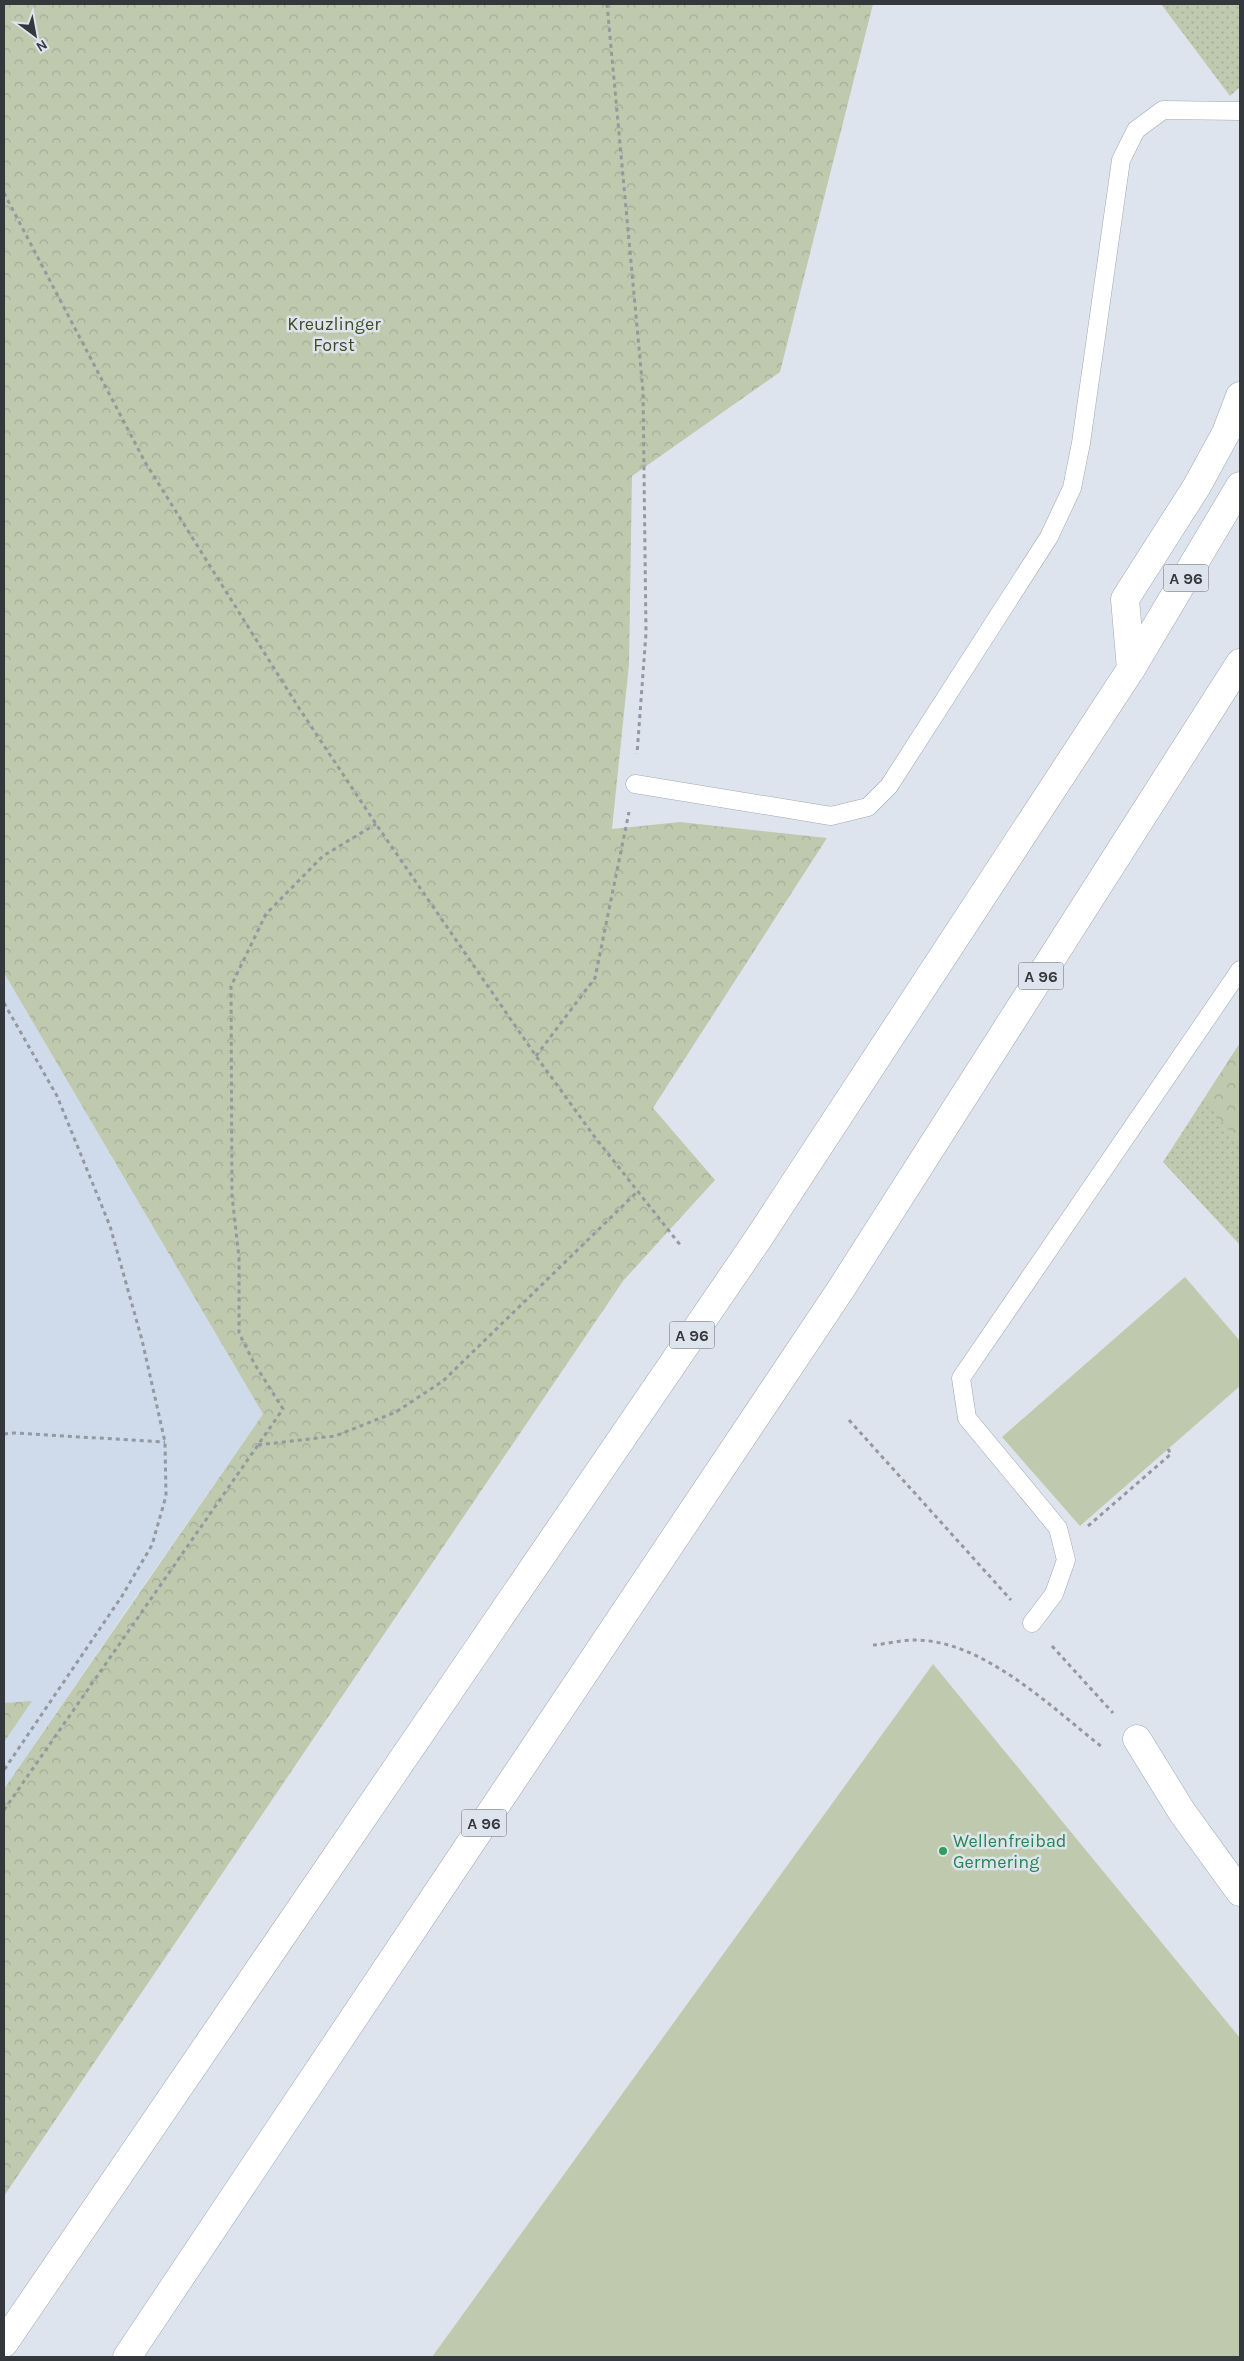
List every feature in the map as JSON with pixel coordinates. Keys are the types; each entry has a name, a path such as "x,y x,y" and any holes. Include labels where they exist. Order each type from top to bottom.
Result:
{"main road":[{"path":"1131,669 1125,599 1197,486 1226,433 1240,396"},
{"name":"A 96","path":"4,2343 752,1247 1131,669 1240,486"},
{"name":"A 96","path":"126,2357 841,1289 1240,663"},
{"path":"1137,1739 1182,1812 1240,1892"}],"lane":[{"path":"635,784 831,816 868,807 890,786 1049,537 1072,488 1082,443 1121,160 1136,130 1163,110 1240,111"},
{"path":"1032,1623 1054,1594 1066,1560 1058,1528 967,1418 961,1378 1240,970"}],"path":[{"path":"536,1056 595,978 635,784 646,633 643,390 607,4"},
{"path":"4,193 144,462 297,705 376,824 536,1056 594,1136 681,1246"},
{"path":"4,1810 283,1410 254,1363 239,1333 239,1258 232,1195 231,986 266,914 323,856 376,824"},
{"path":"4,1003 57,1096 110,1226 142,1340 165,1442 166,1496 152,1545 122,1596 4,1770"},
{"path":"258,1445 335,1436 396,1412 443,1381 638,1191"},
{"path":"849,1420 1137,1739"},
{"path":"4,1434 165,1442"},
{"path":"1066,1560 1086,1528 1171,1454 1168,1449"},
{"path":"873,1645 915,1640 951,1645 997,1666 1108,1751"}],"shaded area":[{"path":"4,973 263,1414 4,1789"}],"green space":[{"name":"Kreuzlinger Forst","path":"4,4 873,4 780,372 632,476 629,664 612,829 680,822 827,838 653,1108 715,1180 623,1281 4,2196 4,1789 263,1414 4,973"},
{"path":"1161,4 1240,4 1240,87 1230,96"},
{"path":"1240,1043 1240,1245 1163,1162"},
{"path":"1240,1043 1240,1144 1204,1099"},
{"path":"1185,1277 1240,1341 1240,1386 1080,1526 1002,1437"},
{"name":"Wellenfreibad Germering","path":"933,1664 1240,2038 1240,2357 432,2357"},
{"path":"32,1701 4,1742 4,1703"}],"place":[{"name":"Wellenfreibad Germering","path":"943,1851"}]}
